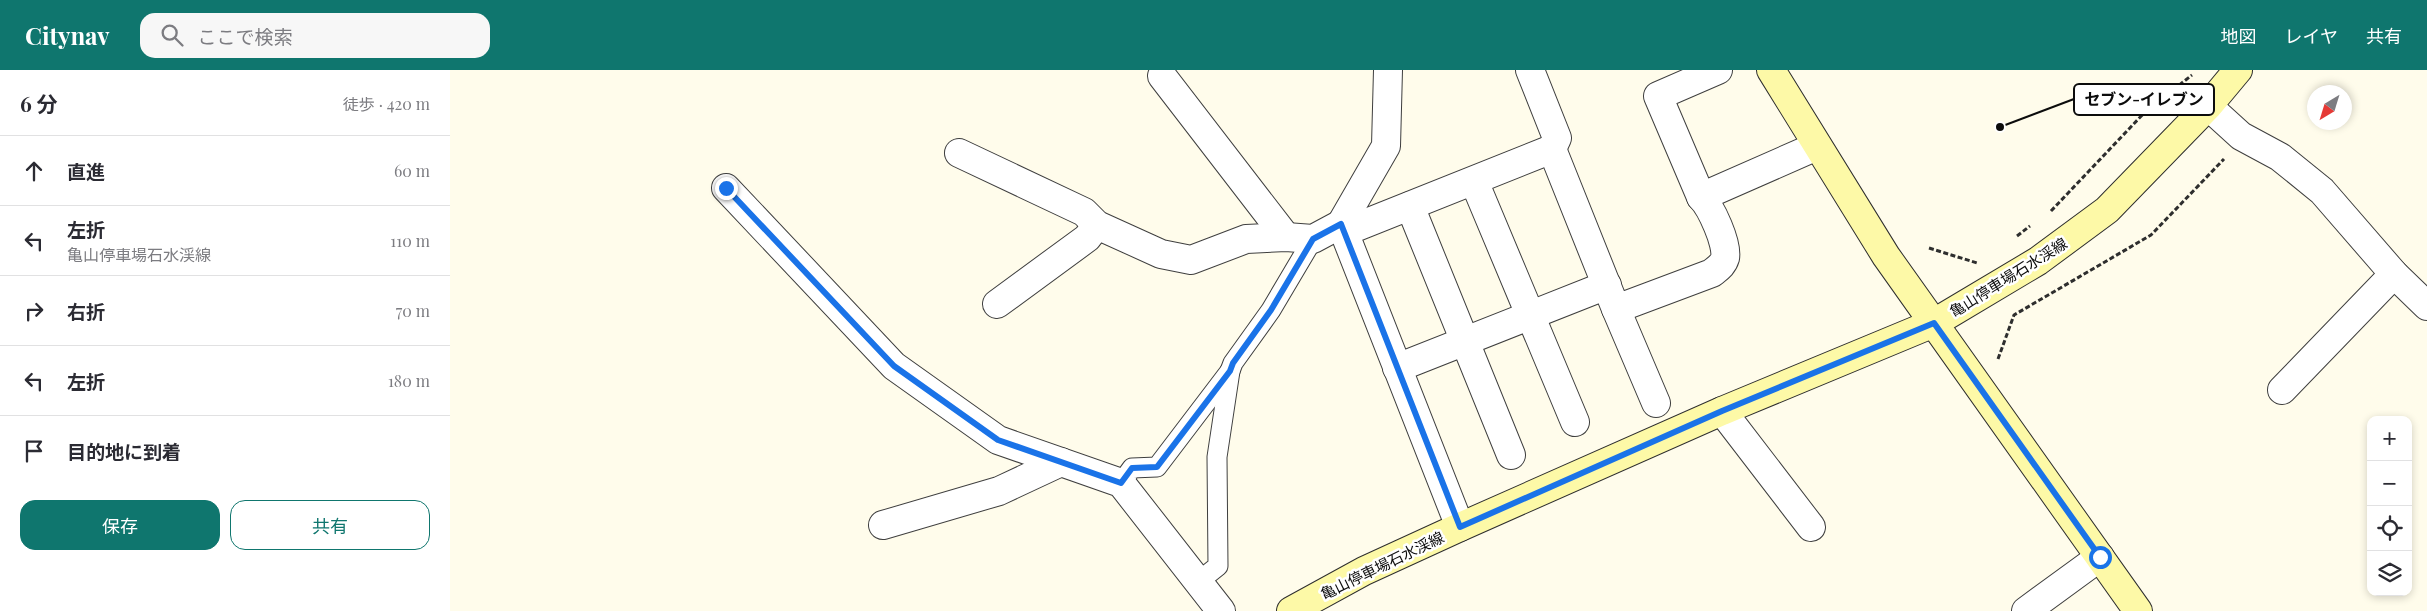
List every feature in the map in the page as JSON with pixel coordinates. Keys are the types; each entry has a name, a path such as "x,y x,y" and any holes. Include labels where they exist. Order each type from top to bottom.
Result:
{"main road":[{"path":"1770,70 1886,256 2138,611"},
{"name":"亀山停車場石水渓線","path":"1291,611 1364,571 1460,527 1722,411 1934,323 2038,261 2107,210 2208,106 2238,70"}],"street":[{"path":"1388,70 1386,146 1342,228 1460,527"},
{"path":"958,153 1084,212 1097,226 1161,254 1191,260 1246,239 1286,237 1313,239 1410,206 1552,148 1557,138 1530,70"},
{"path":"1397,368 1529,316 1712,272 1721,266 1725,257 1724,241 1707,202 1701,197 1658,96 1718,70"},
{"path":"1162,76 1286,237"},
{"path":"2208,106 2241,136 2280,157 2322,191 2394,274 2427,306"},
{"path":"1701,197 1817,146"},
{"path":"1552,148 1656,404"},
{"path":"1474,181 1575,422"},
{"path":"726,188 894,366 998,440 1121,483 1220,611"},
{"path":"1410,206 1511,455"},
{"path":"997,304 1087,238 1097,226"},
{"path":"2282,390 2394,274"},
{"path":"1722,411 1811,527"},
{"path":"883,525 1000,491 1061,462"},
{"path":"2026,611 2100,557"}],"lane":[{"path":"1198,582 1218,566 1217,457 1230,371 1233,363 1271,310 1313,239"},
{"path":"1121,483 1132,468 1157,467 1230,371"}],"path":[{"path":"2044,216 2146,111 2198,70"},
{"path":"1996,363 2014,315 2151,235 2226,157 2241,136"},
{"path":"2015,237 2037,221"},
{"path":"1929,248 1978,264"}],"place":[{"name":"セブン-イレブン","path":"2000,127"}],"route":[{"path":"726,188 894,366 998,440 1121,483 1132,468 1157,467 1230,371 1233,363 1271,310 1313,239 1341,224 1460,527 1722,411 1934,323 2100,557"}]}
